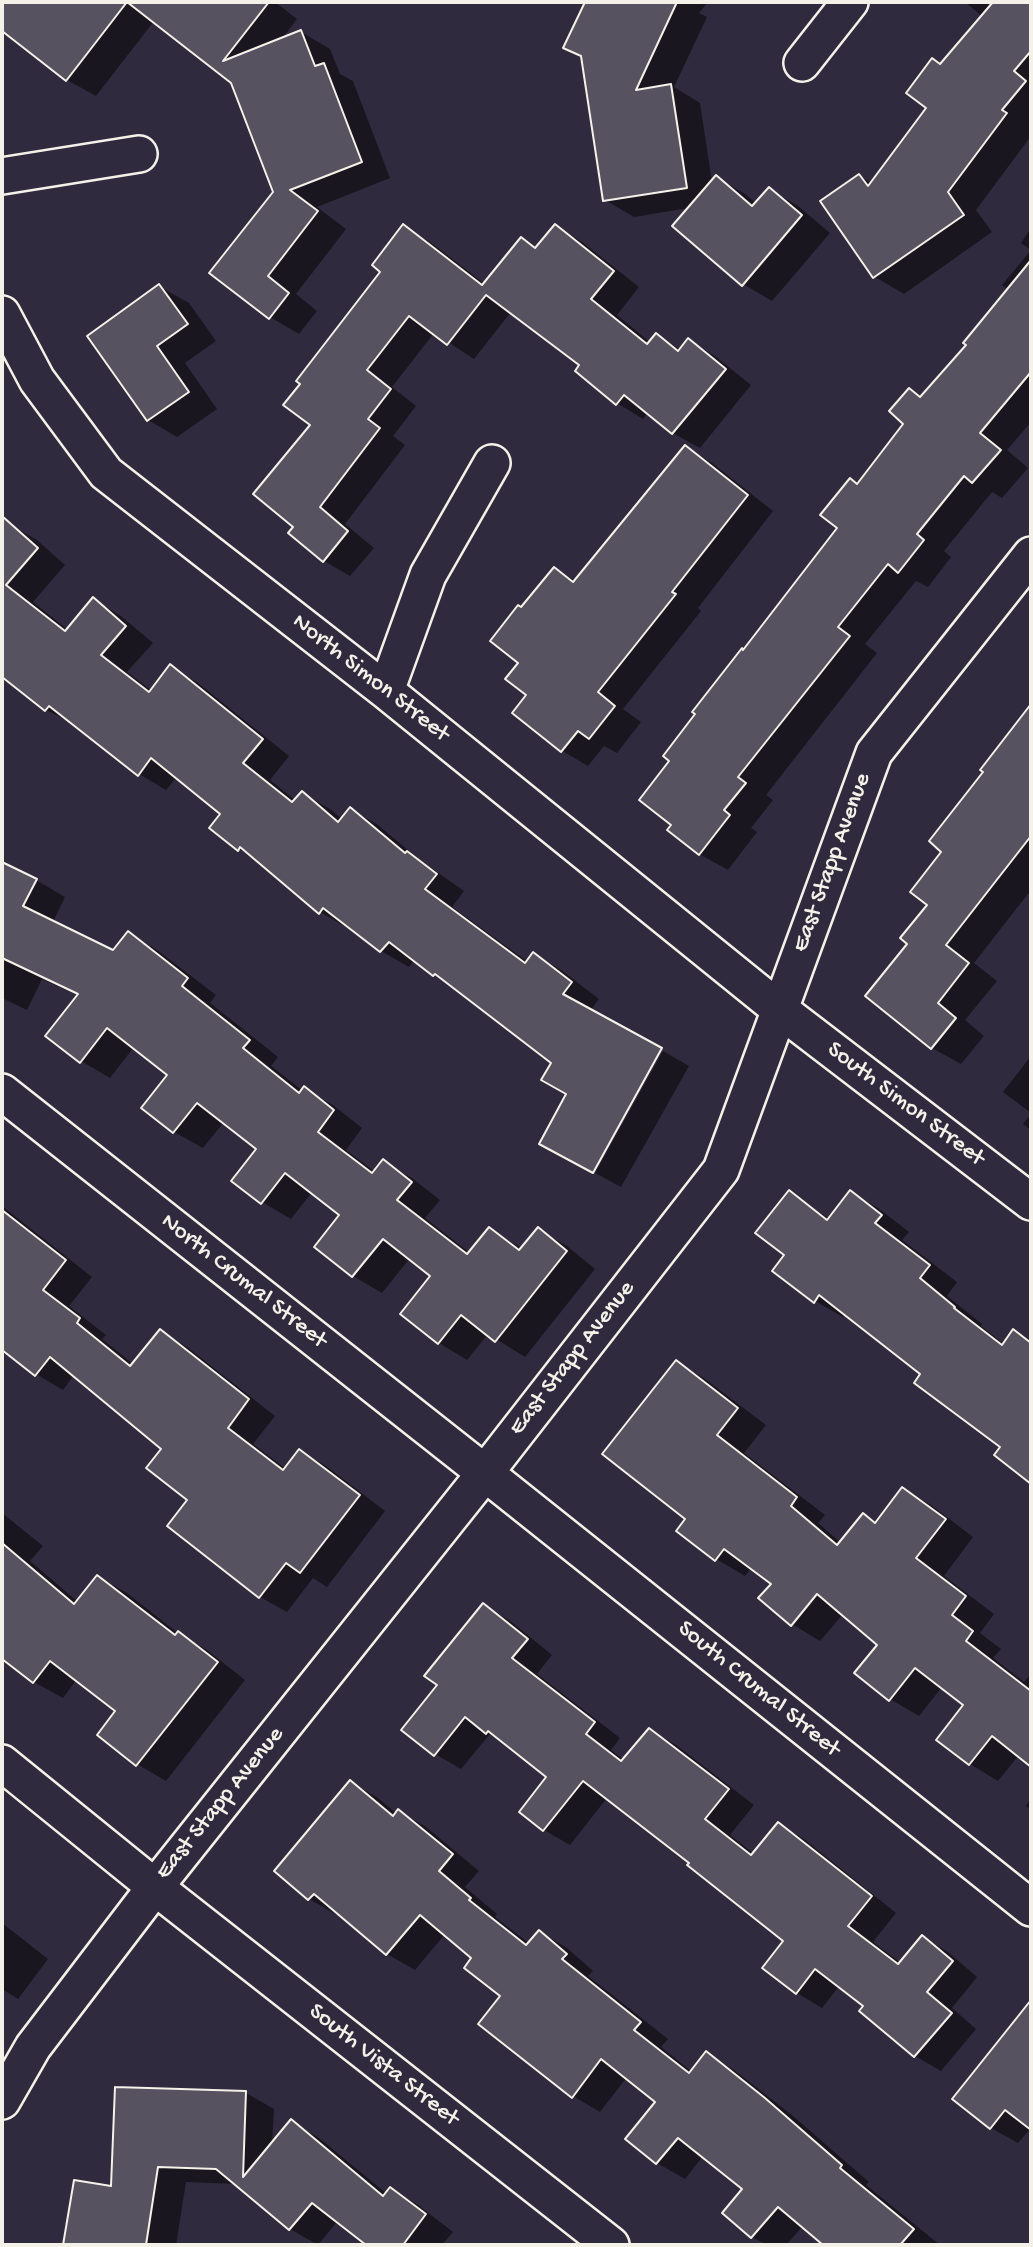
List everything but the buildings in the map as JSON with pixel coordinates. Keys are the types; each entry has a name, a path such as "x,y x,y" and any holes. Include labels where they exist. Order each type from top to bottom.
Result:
{"street":[{"path":"802,63 850,2"},
{"path":"2,177 139,154"},
{"name":"North Simon Street","path":"2,313 37,380 106,473 386,691 779,1009"},
{"path":"386,691 428,575 492,463"},
{"name":"East Stapp Avenue","path":"2,2101 33,2047 155,1887 485,1473 721,1170 874,753 1031,555"},
{"name":"South Simon Street","path":"779,1009 1031,1202"},
{"name":"North Crumal Street","path":"2,1092 485,1473"},
{"name":"South Crumal Street","path":"485,1473 1031,1908"},
{"name":"South Vista Street","path":"2,1763 601,2242"}]}
